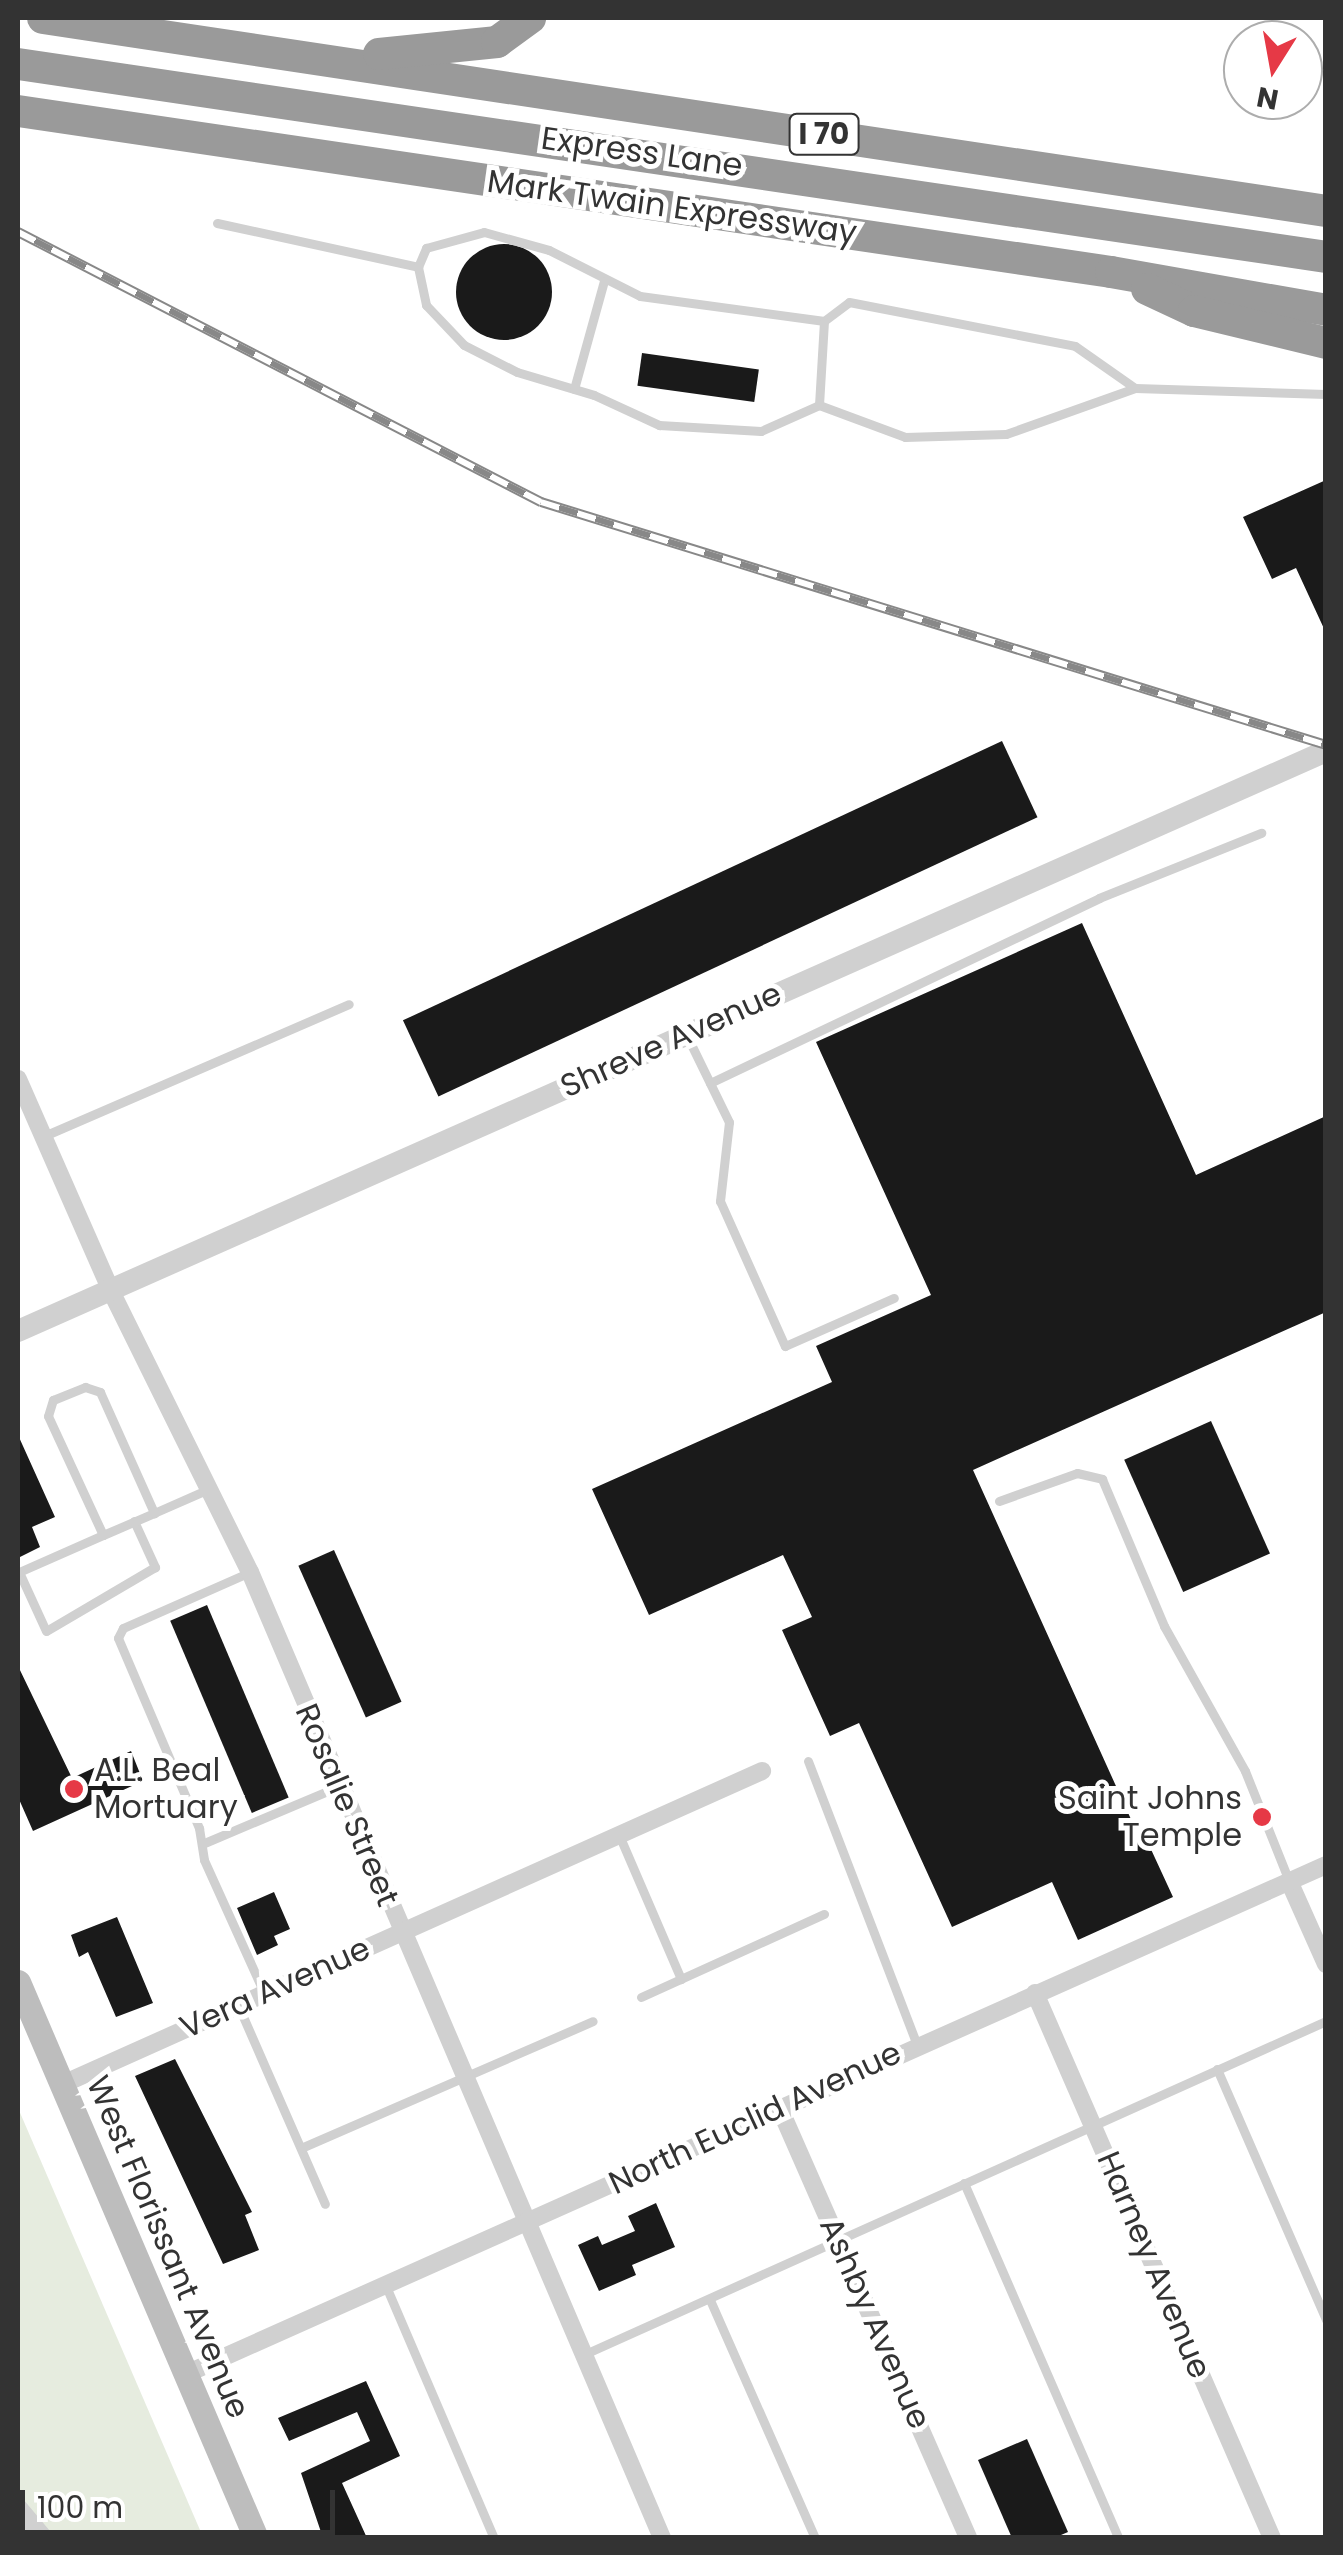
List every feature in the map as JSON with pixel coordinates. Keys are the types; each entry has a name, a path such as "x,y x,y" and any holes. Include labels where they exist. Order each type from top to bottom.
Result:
{"highway":[{"name":"I 70","path":"44,18 1326,211"},
{"path":"322,58 497,42 530,18"},
{"name":"Express Lane","path":"18,64 1326,257"},
{"name":"Mark Twain Expressway","path":"18,112 1112,272 1326,310"},
{"path":"1112,272 1194,310 1326,343"}],"main road":[{"name":"West Florissant Avenue","path":"18,1982 256,2538"}],"street":[{"name":"Shreve Avenue","path":"18,1331 1326,751"},
{"name":"Rosalie Street","path":"18,1080 110,1289 250,1572 337,1787 662,2538"},
{"name":"Vera Avenue","path":"64,2084 762,1770"},
{"name":"North Euclid Avenue","path":"186,2374 1326,1864"},
{"path":"1289,1881 1326,1964"},
{"name":"Harney Avenue","path":"1036,1993 1272,2538"},
{"name":"Ashby Avenue","path":"780,2109 968,2538"},
{"path":"18,2507 44,2538"}],"lane":[{"path":"217,223 418,267"},
{"path":"1135,388 1074,346 849,302 824,321 640,296 549,250 484,232 426,248 418,267 426,305 464,345 517,372 574,389 659,425 761,431 819,405 905,437 1006,434 1135,388 1326,394"},
{"path":"574,389 604,281"},
{"path":"819,405 824,321"},
{"path":"710,1083 1099,898 1262,834"},
{"path":"42,1136 349,1004"},
{"path":"686,1034 729,1122 720,1201 785,1346 894,1298"},
{"path":"104,1535 48,1416 53,1400 85,1387 100,1392 154,1513"},
{"path":"999,1501 1076,1473 1102,1480 1164,1626 1245,1770 1289,1881"},
{"path":"134,1521 155,1567 46,1631 20,1572 134,1521 209,1489"},
{"path":"250,1572 123,1628 118,1638 264,1993"},
{"path":"808,1761 917,2045"},
{"path":"202,1844 337,1787"},
{"path":"618,1832 681,1979"},
{"path":"641,1997 824,1914"},
{"path":"238,2005 326,2204"},
{"path":"301,2148 593,2021"},
{"path":"583,2355 1326,2021"},
{"path":"1217,2068 1326,2320"},
{"path":"964,2184 1118,2538"},
{"path":"385,2284 494,2538"},
{"path":"710,2300 815,2538"}],"shaded area":[{"path":"18,2108 203,2537 18,2537"}],"building":[{"path":"504,244 522,248 538,258 548,274 552,292 548,310 538,326 522,336 504,340 486,336 470,326 460,310 456,292 460,274 470,258 486,248"},
{"path":"642,353 759,369 754,402 637,386"},
{"path":"1326,480 1326,633 1296,568 1272,579 1243,517"},
{"path":"1002,741 1037,817 438,1096 403,1020"},
{"path":"1082,923 1196,1175 1326,1116 1326,1312 973,1470 1144,1848 1149,1845 1173,1897 1078,1940 1052,1882 952,1927 859,1723 830,1736 782,1630 812,1617 783,1555 649,1615 592,1489 832,1382 816,1346 931,1295 816,1042"},
{"path":"1211,1421 1270,1553 1183,1592 1124,1460"},
{"path":"18,1435 55,1517 32,1527 40,1547 18,1558"},
{"path":"334,1550 402,1702 366,1718 298,1566"},
{"path":"207,1605 289,1797 252,1813 170,1621"},
{"path":"18,1666 72,1778 131,1751 143,1781 33,1831 18,1797"},
{"path":"274,1892 290,1929 274,1936 278,1945 257,1955 237,1908"},
{"path":"117,1917 153,2003 116,2017 88,1952 79,1957 71,1935"},
{"path":"175,2059 252,2212 245,2215 259,2250 223,2264 135,2076"},
{"path":"656,2203 675,2247 632,2265 636,2275 599,2291 578,2245 598,2236 602,2245 635,2231 628,2216"},
{"path":"366,2381 400,2456 342,2483 367,2538 323,2538 301,2473 370,2441 357,2412 289,2441 278,2418"},
{"path":"1027,2439 1068,2532 1054,2538 1012,2538 978,2460"}],"railway":[{"path":"18,232 541,502 1326,745"}],"place":[{"name":"A.L. Beal Mortuary","path":"74,1789"},
{"name":"Saint Johns Temple","path":"1262,1817"}]}
